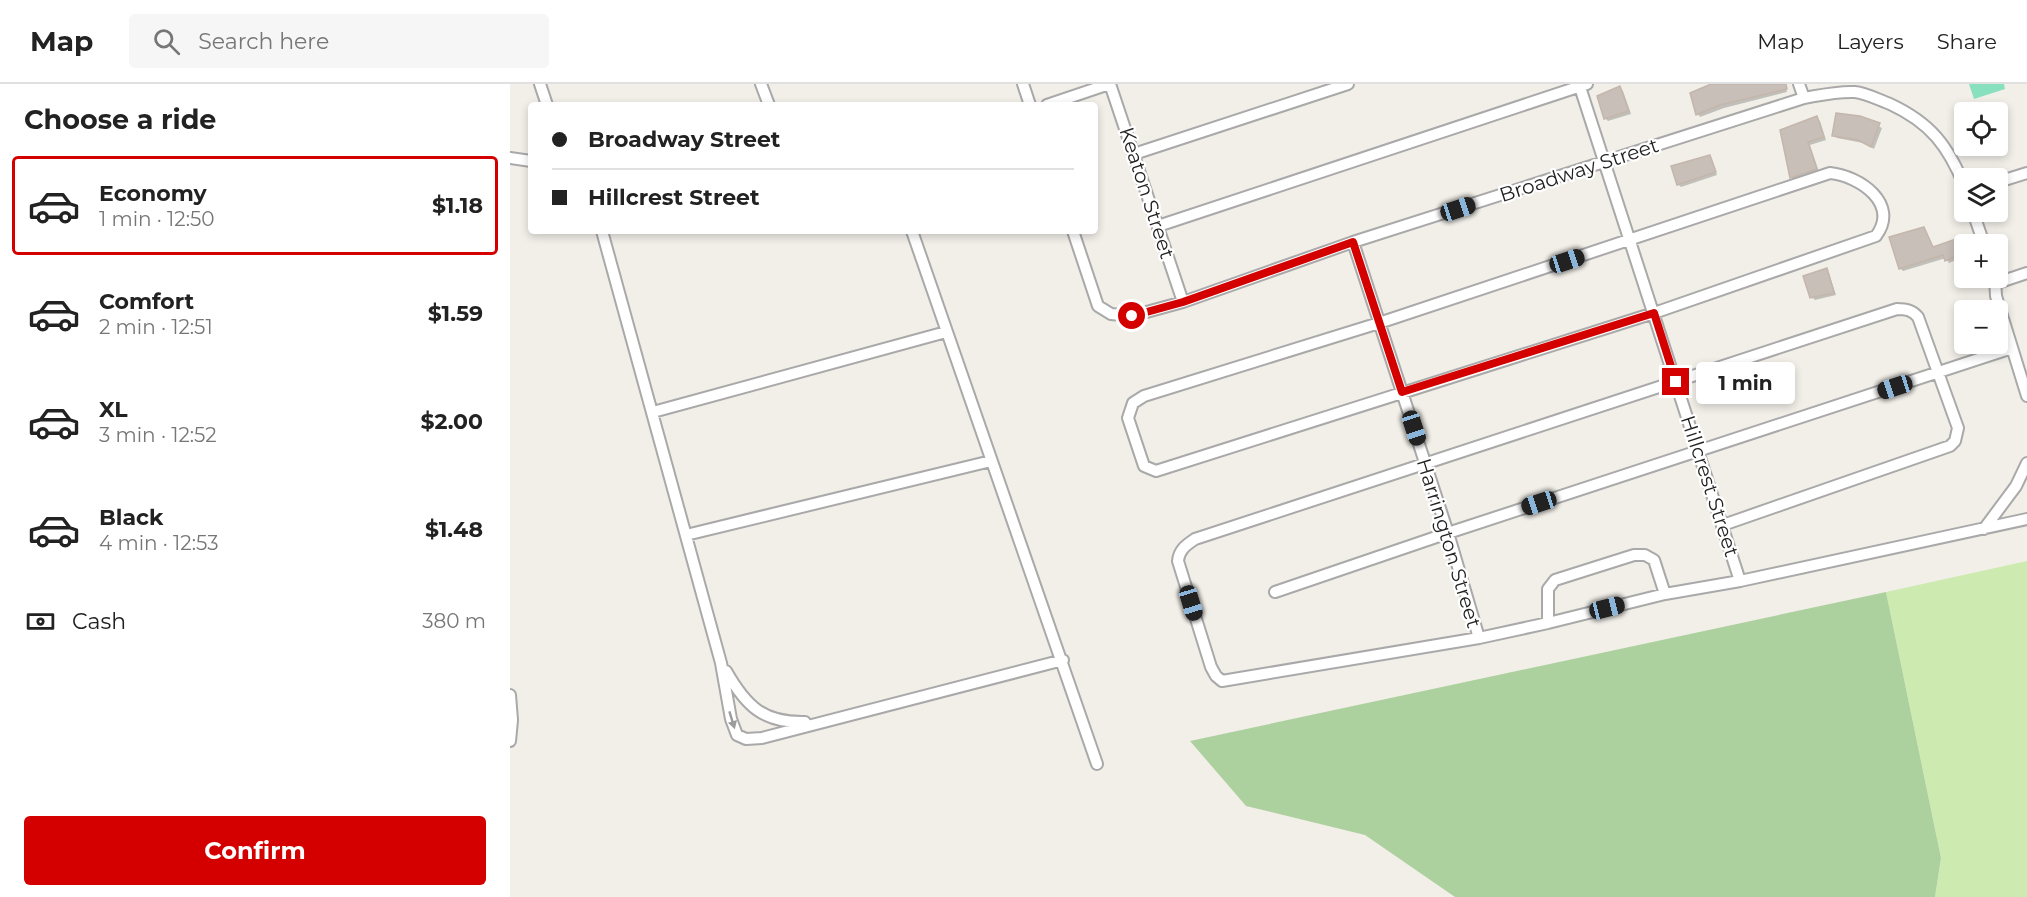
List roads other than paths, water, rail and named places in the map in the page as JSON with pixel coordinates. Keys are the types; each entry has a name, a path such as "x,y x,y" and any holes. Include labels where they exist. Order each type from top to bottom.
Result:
{"street":[{"path":"540,84 546,102"},
{"path":"761,84 768,102"},
{"path":"1023,84 1029,102"},
{"path":"1056,102 1110,84"},
{"name":"Keaton Street","path":"1110,84 1183,302"},
{"path":"1134,154 1348,84"},
{"path":"1799,84 1804,98"},
{"path":"1158,226 1582,85"},
{"name":"Hillcrest Street","path":"1582,85 1740,581"},
{"name":"Broadway Street","path":"1074,234 1098,306 1112,314 1132,316 1183,302 1353,242 1804,98 1831,93 1856,92 1909,113 1935,133 1957,168"},
{"path":"510,158 528,161"},
{"path":"2008,179 2027,172"},
{"path":"1830,173 1843,174 1865,185 1880,202 1884,214 1882,228 1876,236 1654,313 1156,471 1144,466 1128,418 1133,403 1144,396 1630,240 1830,173"},
{"path":"603,234 721,663 731,719 737,735 746,739 762,738 1062,660"},
{"path":"913,234 1097,764"},
{"name":"Harrington Street","path":"1353,242 1448,533 1479,638"},
{"path":"2008,277 2027,273"},
{"path":"1996,288 1996,296 2027,396"},
{"path":"1723,525 1950,446 1955,441 1958,428 1918,317 1911,311 1897,309 1195,539 1183,547 1178,561 1211,667 1222,681 1479,638 1665,594 1740,581 2027,519"},
{"path":"653,412 946,332"},
{"path":"1275,592 1698,450 2012,348"},
{"path":"686,535 991,461"},
{"path":"1984,529 2016,486 2027,463"},
{"path":"1548,623 1548,589 1555,580 1634,555 1645,555 1654,560 1665,594"},
{"path":"721,663 740,695 767,717 793,722 823,722"},
{"path":"510,695 512,720 510,741"}]}
